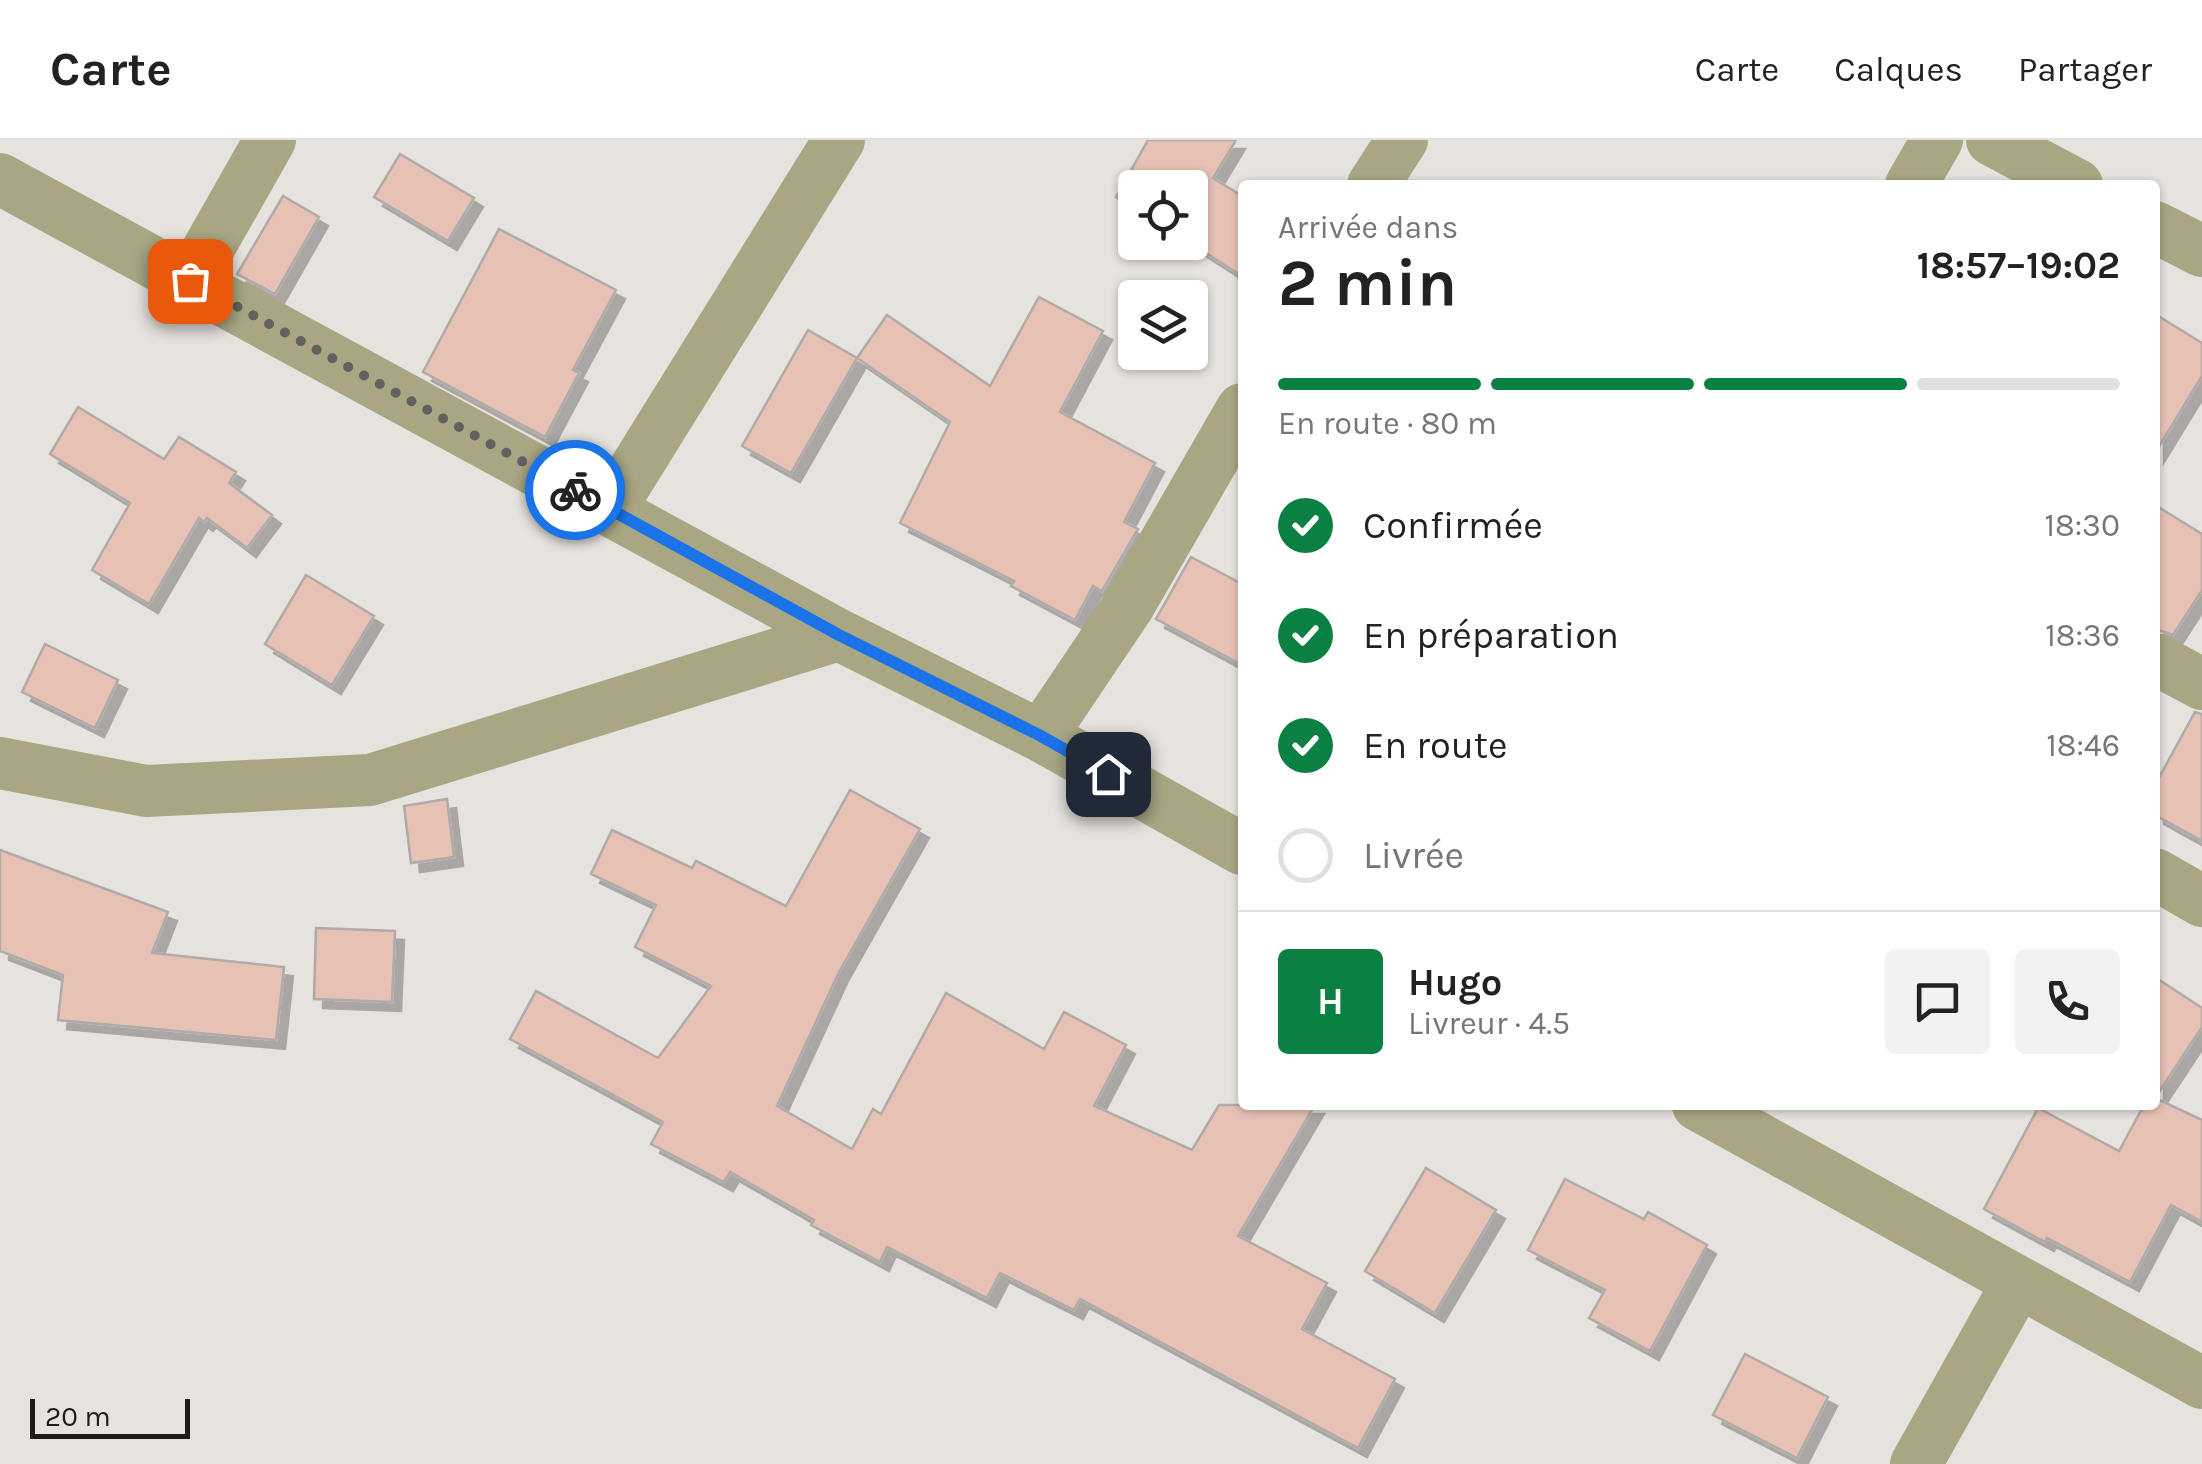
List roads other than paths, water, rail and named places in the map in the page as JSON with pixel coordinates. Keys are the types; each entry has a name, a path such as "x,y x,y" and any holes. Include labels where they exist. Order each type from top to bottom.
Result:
{"street":[{"path":"190,281 270,140"},
{"path":"610,509 840,140"},
{"path":"1377,180 1402,140"},
{"path":"1913,180 1937,140"},
{"path":"1992,140 2067,180"},
{"path":"0,179 839,635 1041,736 1238,847"},
{"path":"2160,229 2202,252"},
{"path":"1041,736 1129,605 1238,415"},
{"path":"0,763 146,791 370,780 839,635"},
{"path":"2160,662 2202,684"},
{"path":"2160,877 2202,901"},
{"path":"1707,1110 2202,1383"},
{"path":"1916,1464 2018,1282"}]}
